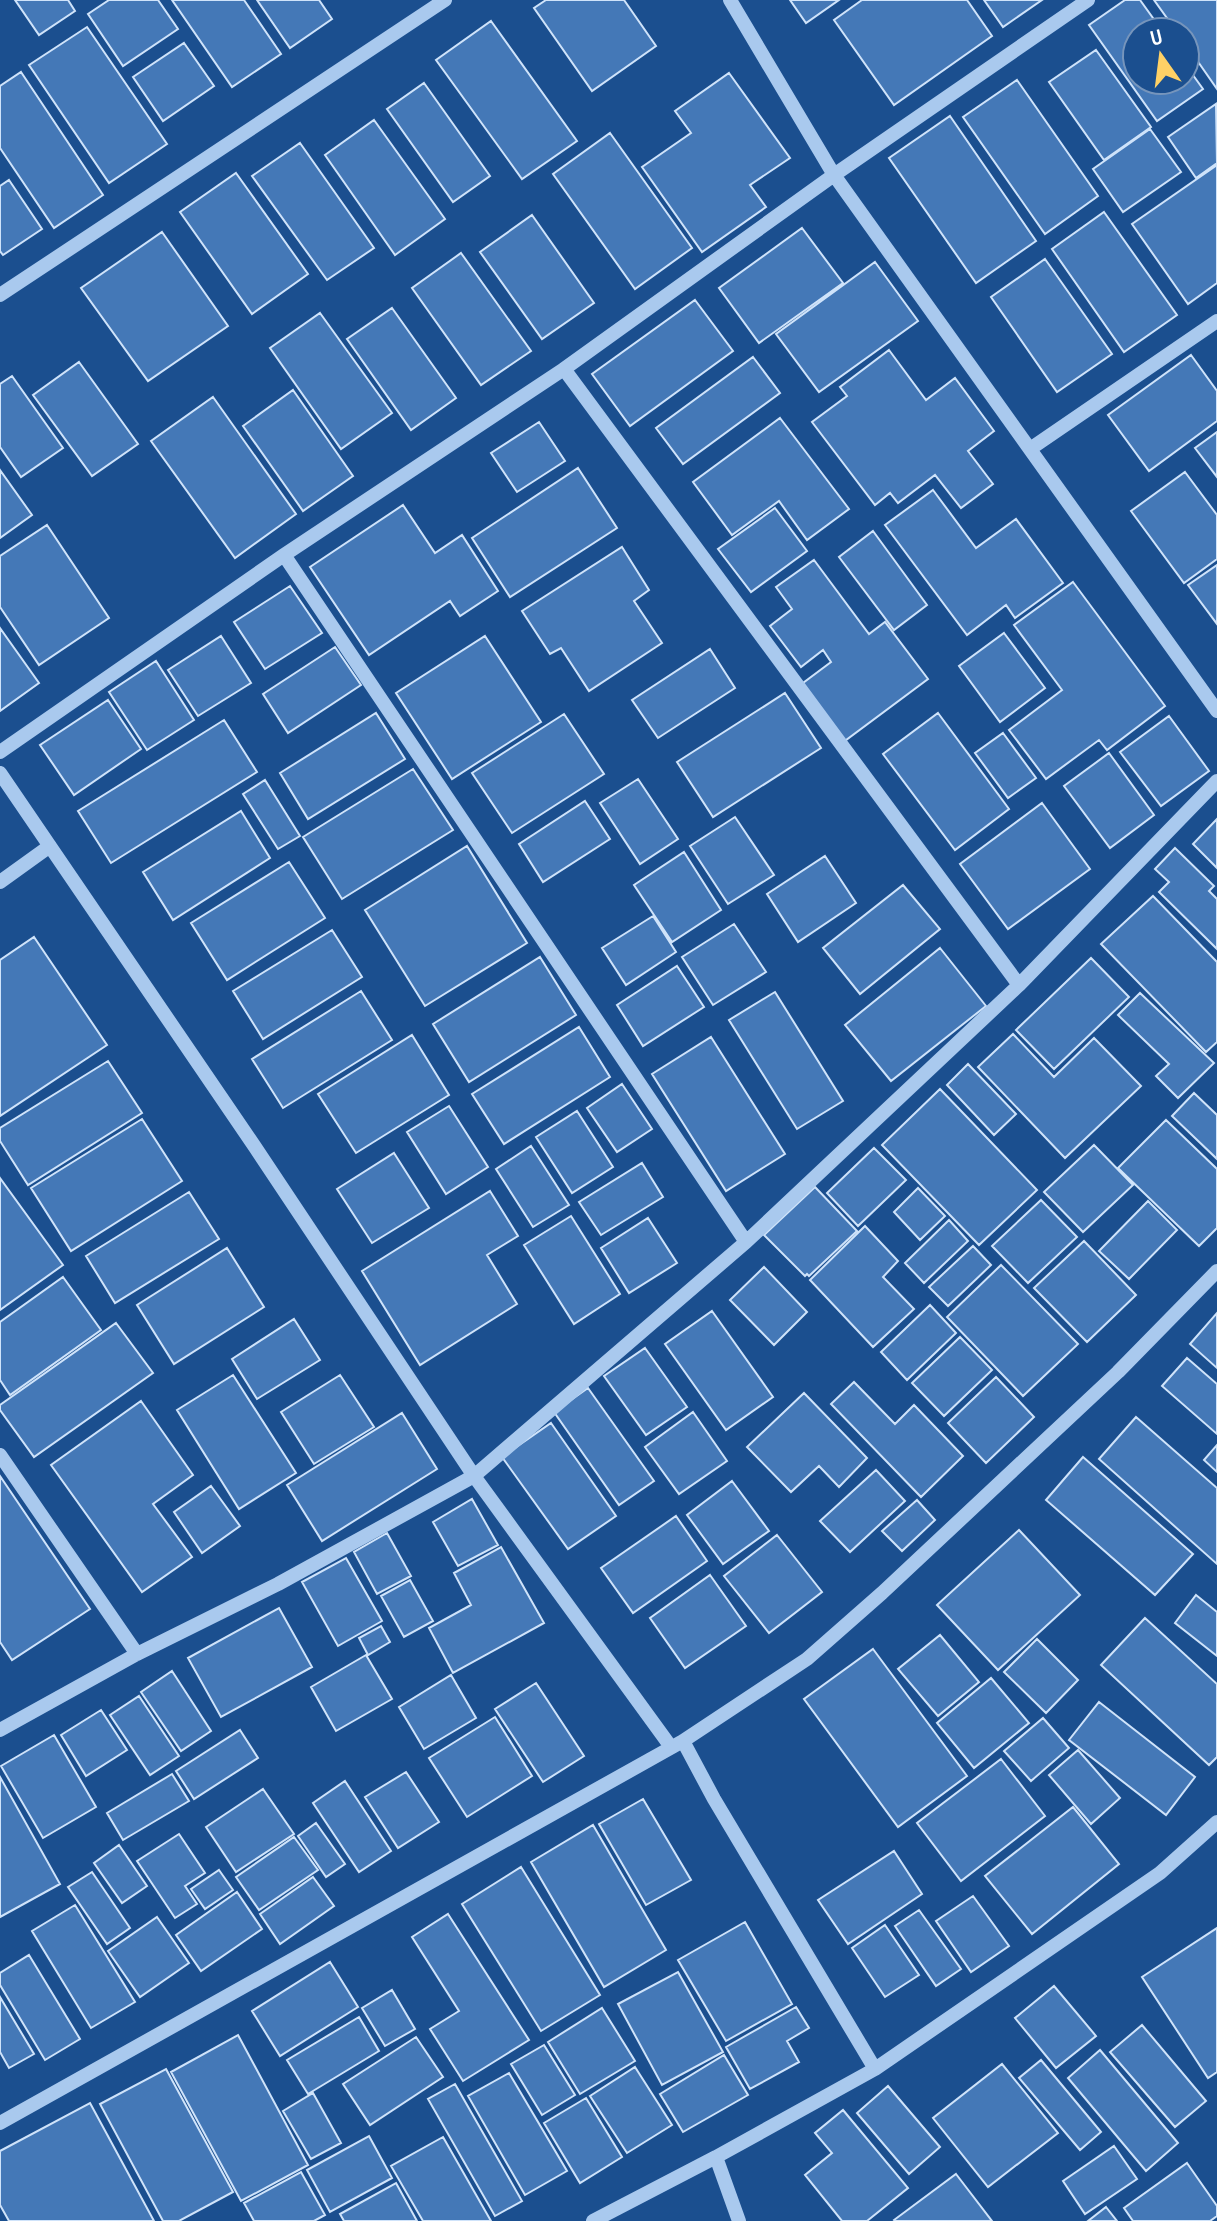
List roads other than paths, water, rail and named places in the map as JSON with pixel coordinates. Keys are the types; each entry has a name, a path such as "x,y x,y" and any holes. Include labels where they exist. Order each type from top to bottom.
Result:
{"street":[{"path":"0,295 445,0"},
{"path":"730,0 834,175 1215,706"},
{"path":"0,752 284,555 564,369 834,175 1088,0"},
{"path":"1030,449 1217,321"},
{"path":"564,369 1019,985"},
{"path":"284,555 746,1242"},
{"path":"0,773 474,1476 677,1744 714,1799 875,2069"},
{"path":"0,1730 137,1654 278,1584 474,1476 746,1242 1019,985 1217,781"},
{"path":"0,882 50,846"},
{"path":"0,2123 677,1744 752,1697 818,1650 882,1593 1118,1372 1217,1271"},
{"path":"0,1455 137,1654"},
{"path":"593,2221 875,2069 1160,1873 1217,1822"},
{"path":"716,2157 739,2221"}]}
